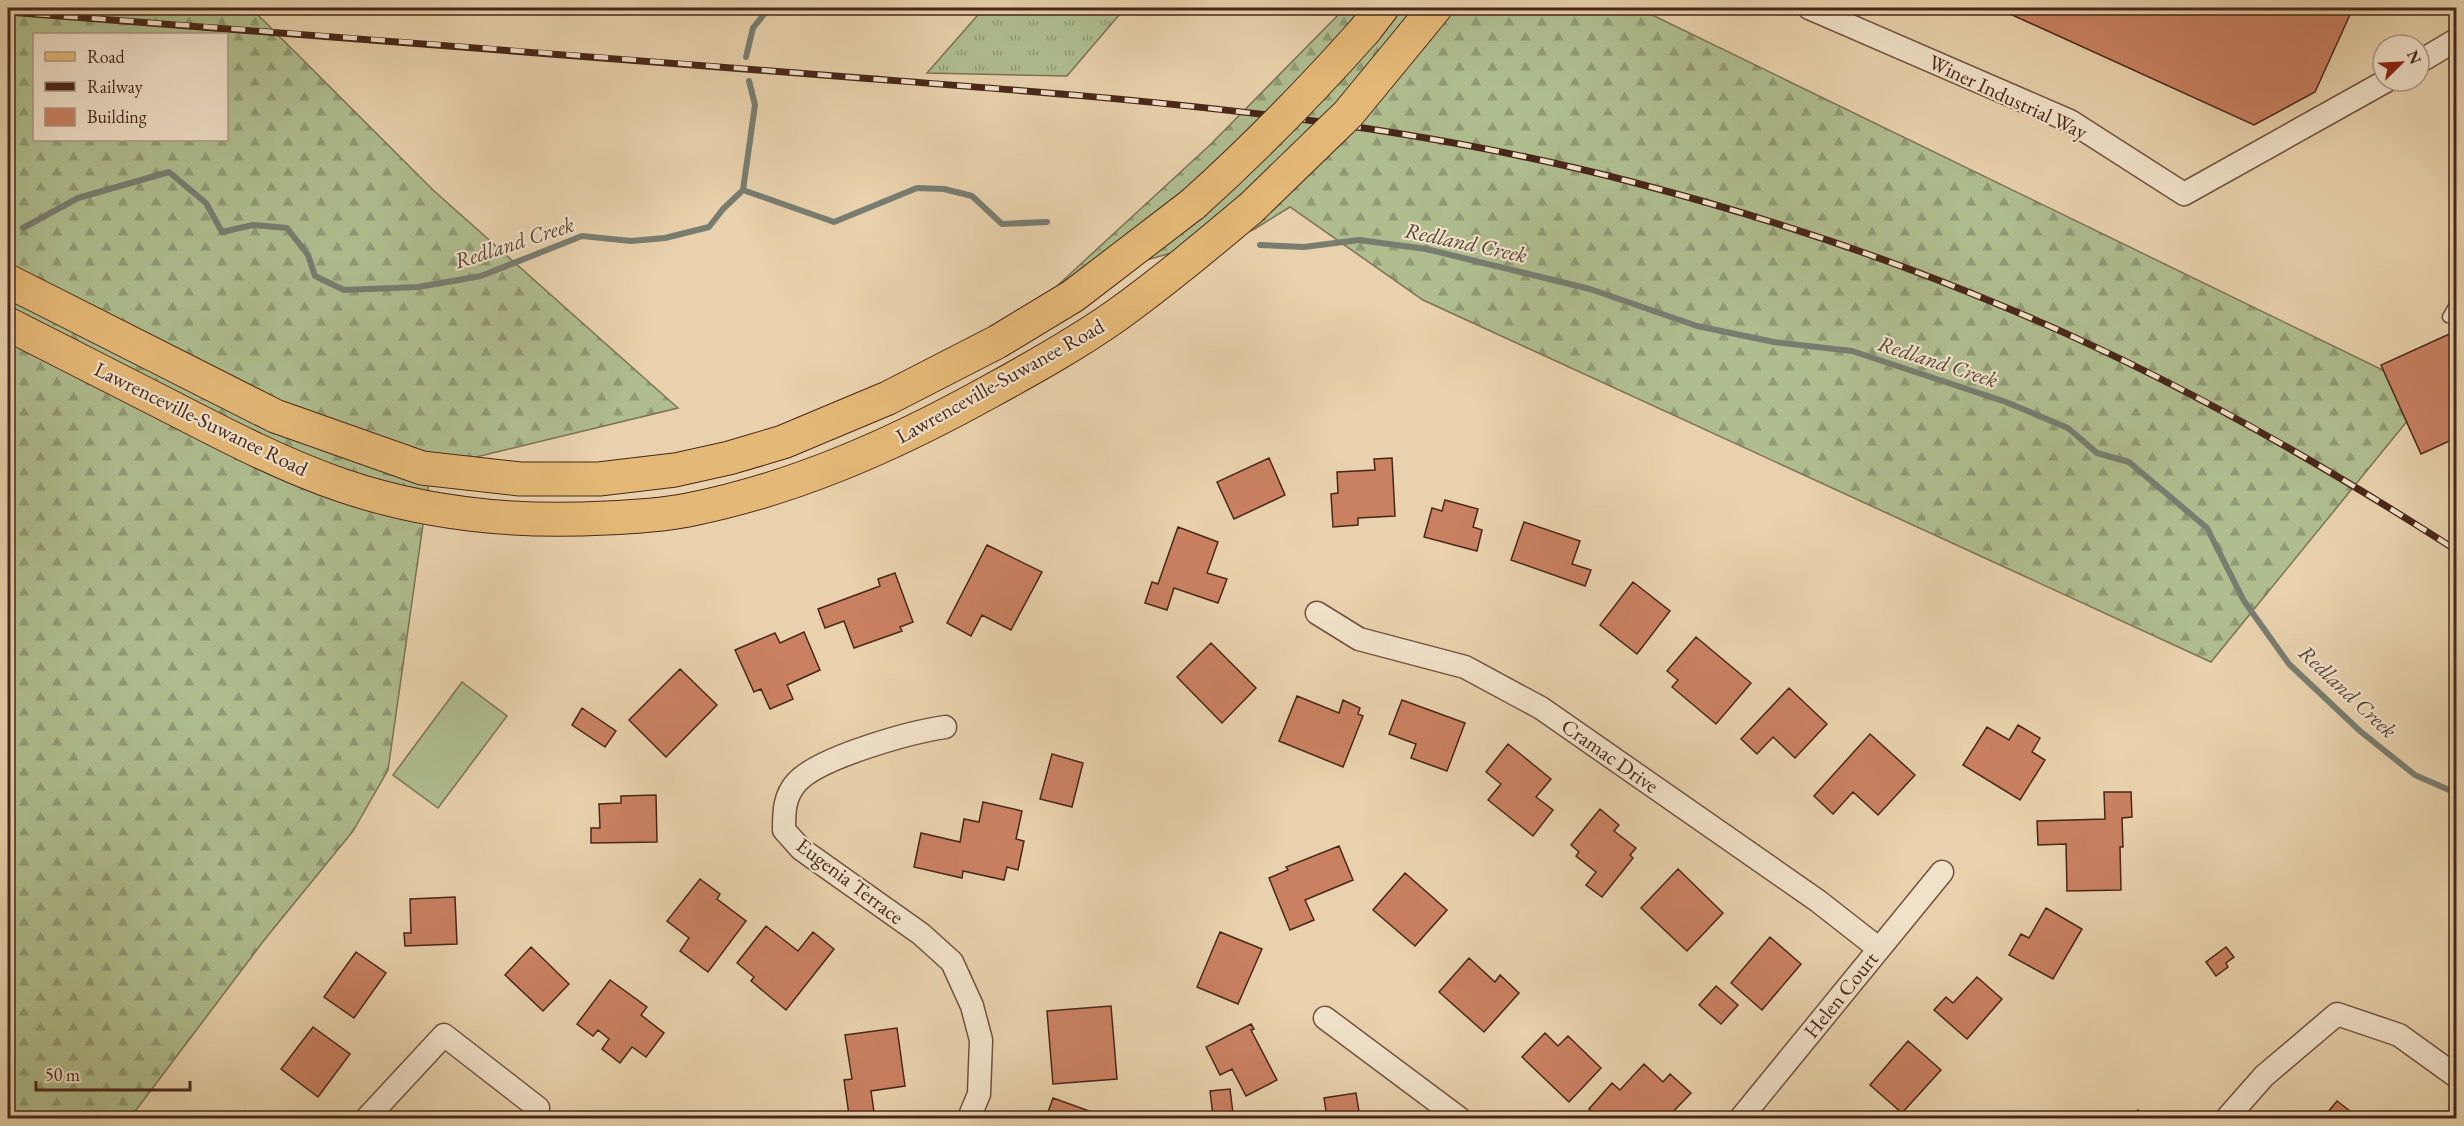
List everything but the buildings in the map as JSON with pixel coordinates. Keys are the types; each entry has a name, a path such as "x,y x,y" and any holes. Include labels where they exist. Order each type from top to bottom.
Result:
{"main road":[{"name":"Lawrenceville-Suwanee Road","path":"8,324 241,443 342,486 422,507 501,518 575,520 686,510 760,492 836,466 926,426 1027,371 1115,316 1190,259 1251,208 1348,114 1435,8"},
{"name":"Lawrenceville-Suwanee Road","path":"8,281 275,416 422,468 520,479 599,479 675,470 729,458 783,442 897,394 997,342 1073,296 1193,204 1272,131 1373,19"}],"street":[{"name":"Winer Industrial Way","path":"1809,8 2070,121 2184,194 2371,89"},
{"path":"2431,55 2457,40"},
{"name":"Cramac Drive","path":"1317,613 1359,639 1465,667 1541,708 1818,901 1878,948"},
{"name":"Eugenia Terrace","path":"945,727 916,731 830,761 798,782 784,804 784,830 801,849 921,934 952,962 972,1006 981,1040 979,1094 969,1119"},
{"name":"Helen Court","path":"1741,1119 1942,872"},
{"path":"2227,1119 2264,1076 2337,1014 2399,1035 2457,1076"},
{"path":"1325,1018 1459,1119"},
{"path":"367,1119 444,1035 538,1108"}],"lane":[{"path":"2448,317 2457,303"}],"green space":[{"path":"8,8 251,8 433,190 678,408 431,468 388,770 353,831 265,939 130,1118 8,1118"},
{"path":"984,8 1125,8 1067,76 927,73"},
{"path":"1345,8 1638,8 2430,393 2211,662 1423,300 1290,207 1253,230 1058,285 1211,144"},
{"path":"462,682 507,716 438,808 393,775"}],"waterway":[{"path":"746,57 753,28 769,8"},
{"path":"743,190 755,105 749,81"},
{"name":"Redland Creek","path":"23,228 78,198 169,172 206,203 222,232 253,225 287,228 308,255 315,276 344,290 418,287 481,276 582,236 631,241 665,238 709,227 723,209 743,190"},
{"name":"Redland Creek","path":"743,190 834,222 917,188 944,189 972,196 1002,224 1047,222"},
{"name":"Redland Creek","path":"1260,245 1304,247 1359,240 1426,249 1590,289 1697,326 1774,342 1852,351 2006,402 2068,428 2097,453 2129,462 2207,528 2244,601 2289,664 2360,731 2415,775 2456,793"}],"railway":[{"path":"8,12 1152,102 1345,125 1537,159 1632,182 1775,223 1915,271 2066,333 2237,419 2348,483 2456,550"}]}
